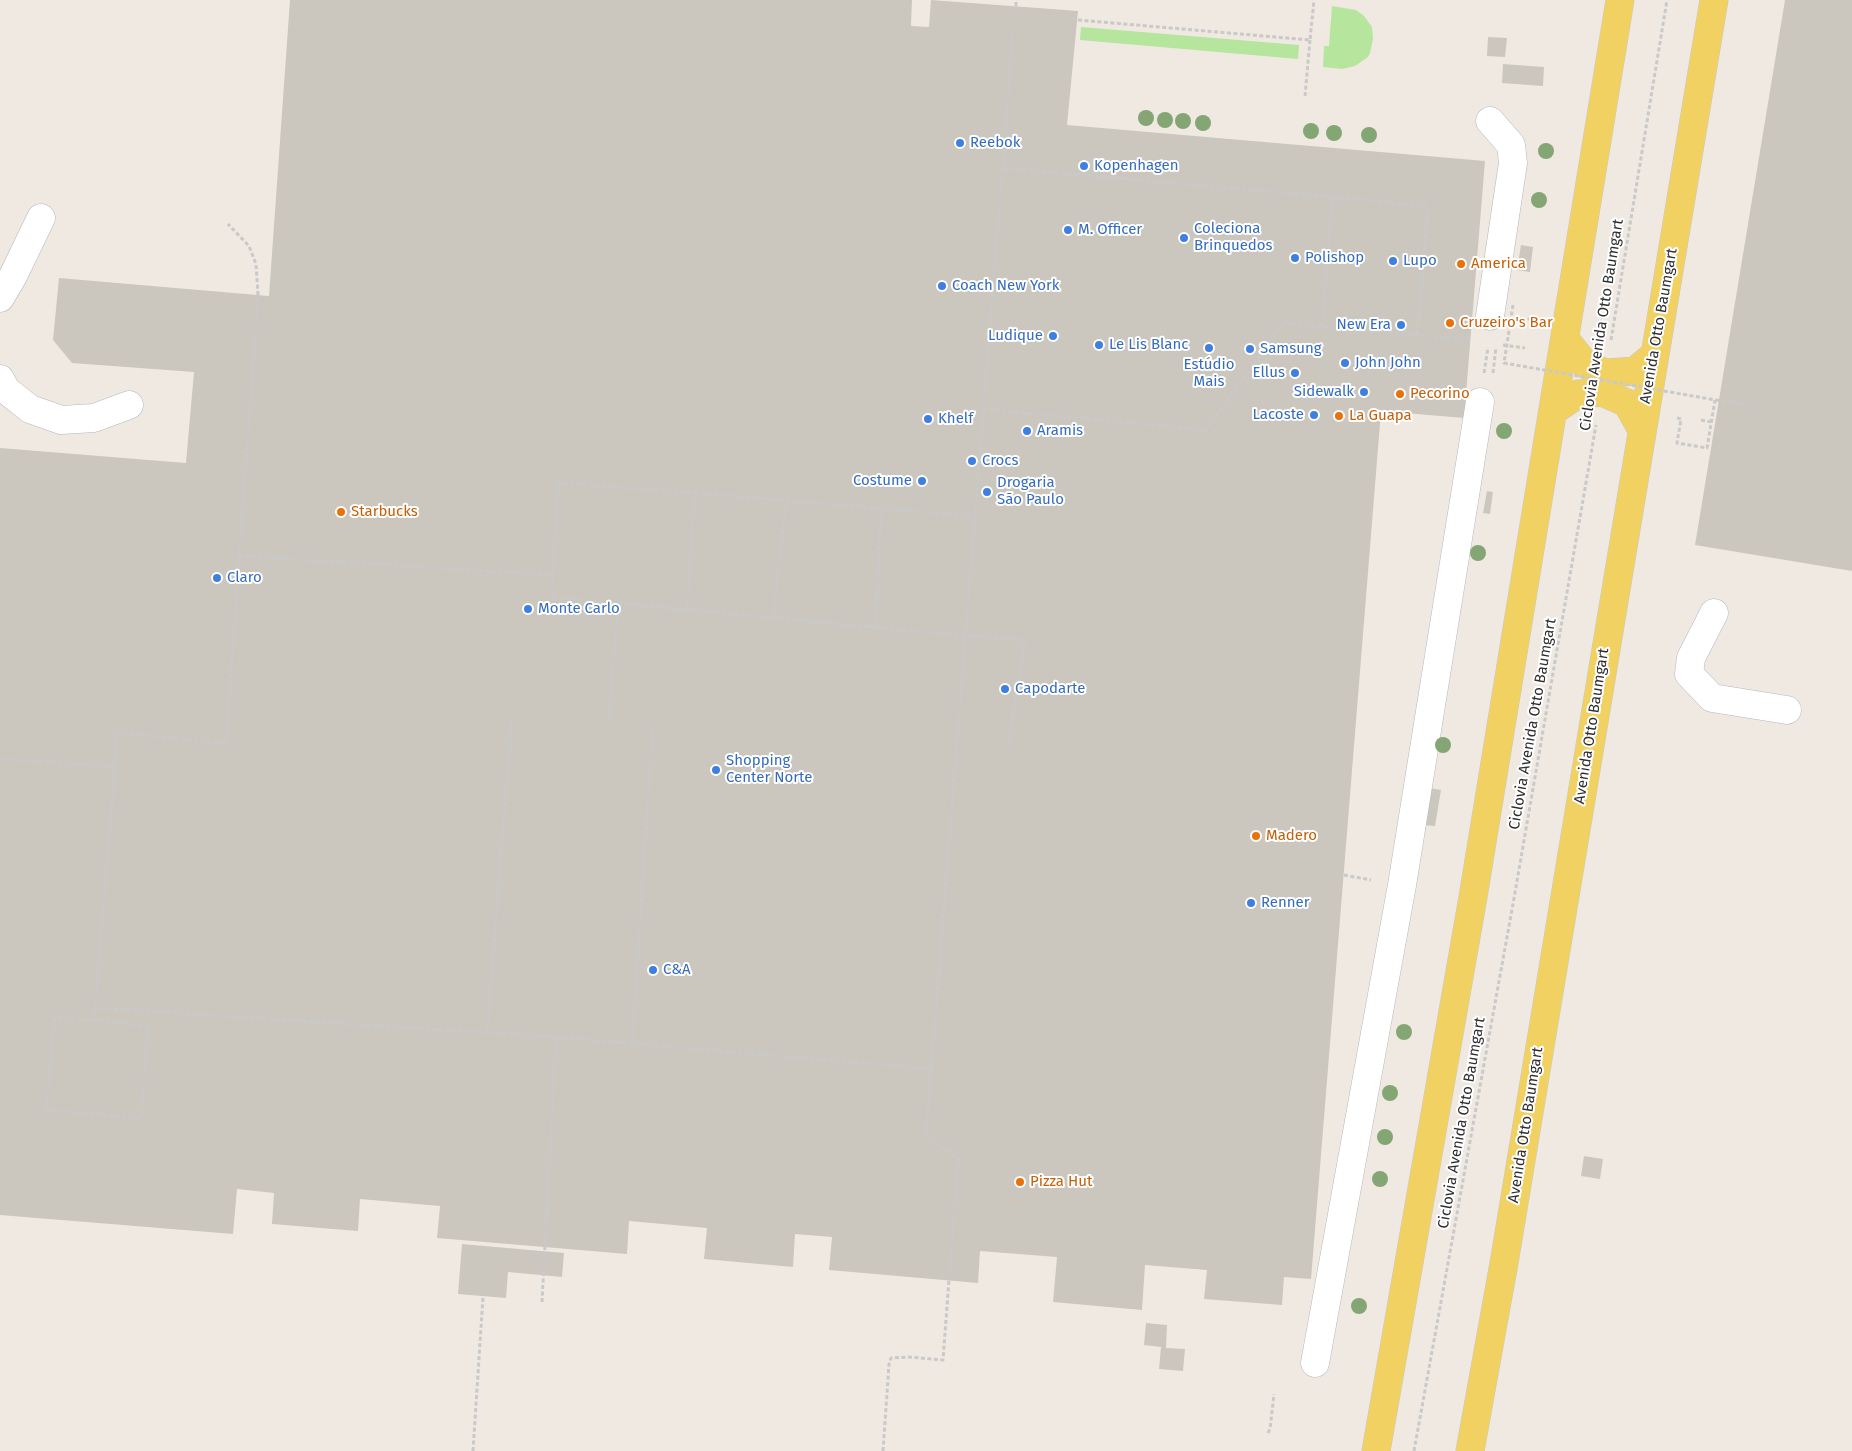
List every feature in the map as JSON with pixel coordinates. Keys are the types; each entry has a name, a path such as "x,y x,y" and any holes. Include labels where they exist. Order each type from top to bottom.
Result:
{"main road":[{"path":"1376,1451 1473,898 1620,0"},
{"name":"Avenida Otto Baumgart","path":"1470,1451 1504,1263 1714,0"},
{"path":"1565,339 1585,364 1627,403 1642,430"},
{"path":"1553,411 1578,394 1635,371 1654,355"}],"lane":[{"path":"1490,121 1511,145 1513,163 1502,310"},
{"path":"0,298 13,276 41,218"},
{"path":"0,380 6,390 30,409 61,420 94,418 129,405"},
{"path":"1315,1363 1402,885 1480,402"},
{"path":"1714,613 1691,658 1689,674 1712,698 1786,710"}],"path":[{"path":"1016,0 1016,6"},
{"path":"1305,96 1314,0"},
{"name":"Ciclovia Avenida Otto Baumgart","path":"1414,1451 1513,904 1604,382 1667,0"},
{"path":"1078,20 1310,40"},
{"path":"882,1451 891,1358 909,1357 943,1360 958,1159 926,1134 1013,34"},
{"path":"1003,168 1428,206 1417,335"},
{"path":"1322,326 1332,197"},
{"path":"94,1020 118,733 226,743 258,295 256,264 249,246 228,224"},
{"path":"1502,310 1504,363 1750,406"},
{"path":"1480,402 1502,310"},
{"path":"1524,319 1529,320"},
{"path":"983,409 1206,430 1284,323 1470,340"},
{"path":"1504,345 1525,348"},
{"path":"1681,418 1677,443 1707,448 1716,400"},
{"path":"1701,420 1712,422"},
{"path":"975,516 558,482 552,597 876,628 1025,640 1008,749"},
{"path":"687,610 695,493"},
{"path":"773,618 786,501"},
{"path":"876,628 881,508"},
{"path":"240,556 553,575"},
{"path":"609,721 618,603"},
{"path":"487,1033 512,714"},
{"path":"632,1044 652,724"},
{"path":"0,760 115,766"},
{"path":"95,1008 556,1037 931,1069"},
{"path":"55,1018 94,1020 148,1026 141,1118 46,1110 55,1018"},
{"path":"542,1302 556,1037"},
{"path":"473,1451 483,1297"},
{"path":"1268,1433 1274,1394"}],"green space":[{"path":"1332,6 1356,10 1364,16 1372,27 1373,39 1370,53 1368,57 1355,66 1342,69 1323,67 1324,46 1329,46"},
{"path":"1081,27 1299,45 1298,59 1080,40"}],"building":[{"name":"Shopping Center Norte","path":"290,0 912,0 911,26 929,27 931,0 1078,11 1067,125 1485,161 1464,418 1381,411 1311,1279 1284,1277 1282,1305 1204,1299 1207,1270 1145,1265 1142,1310 1053,1302 1057,1257 980,1251 978,1283 829,1270 832,1237 795,1234 793,1267 704,1259 707,1228 629,1221 627,1254 437,1238 440,1206 360,1199 358,1231 272,1224 274,1193 237,1189 233,1234 0,1215 0,448 186,463 194,372 72,363 53,340 59,278 269,296"},
{"path":"1785,0 1852,0 1852,571 1695,545"},
{"path":"1488,37 1507,38 1505,57 1487,56"},
{"path":"1503,64 1544,67 1543,86 1502,83"},
{"path":"1521,245 1533,247 1530,272 1517,270"},
{"path":"1487,491 1493,492 1490,514 1483,513"},
{"path":"1429,788 1441,790 1435,826 1424,825"},
{"path":"1584,1156 1603,1159 1600,1179 1581,1176"},
{"path":"462,1244 564,1253 562,1277 508,1272 506,1298 458,1294"},
{"path":"1146,1323 1167,1325 1166,1348 1185,1349 1183,1371 1159,1369 1161,1347 1144,1345"}],"place":[{"name":"Reebok","path":"960,143"},
{"name":"Kopenhagen","path":"1084,166"},
{"name":"M. Officer","path":"1068,230"},
{"name":"Coleciona Brinquedos","path":"1184,238"},
{"name":"Polishop","path":"1295,258"},
{"name":"Lupo","path":"1393,261"},
{"name":"America","path":"1461,264"},
{"name":"Coach New York","path":"942,286"},
{"name":"Cruzeiro's Bar","path":"1450,323"},
{"name":"New Era","path":"1401,325"},
{"name":"Ludique","path":"1053,336"},
{"name":"Le Lis Blanc","path":"1099,345"},
{"name":"Estúdio Mais","path":"1209,348"},
{"name":"Samsung","path":"1250,349"},
{"name":"John John","path":"1345,363"},
{"name":"Ellus","path":"1295,373"},
{"name":"Sidewalk","path":"1364,392"},
{"name":"Pecorino","path":"1400,394"},
{"name":"Lacoste","path":"1314,415"},
{"name":"La Guapa","path":"1339,416"},
{"name":"Khelf","path":"928,419"},
{"name":"Aramis","path":"1027,431"},
{"name":"Crocs","path":"972,461"},
{"name":"Costume","path":"922,481"},
{"name":"Drogaria São Paulo","path":"987,492"},
{"name":"Starbucks","path":"341,512"},
{"name":"Claro","path":"217,578"},
{"name":"Monte Carlo","path":"528,609"},
{"name":"Capodarte","path":"1005,689"},
{"name":"Shopping Center Norte","path":"716,770"},
{"name":"Madero","path":"1256,836"},
{"name":"Renner","path":"1251,903"},
{"name":"C&A","path":"653,970"},
{"name":"Pizza Hut","path":"1020,1182"}]}
